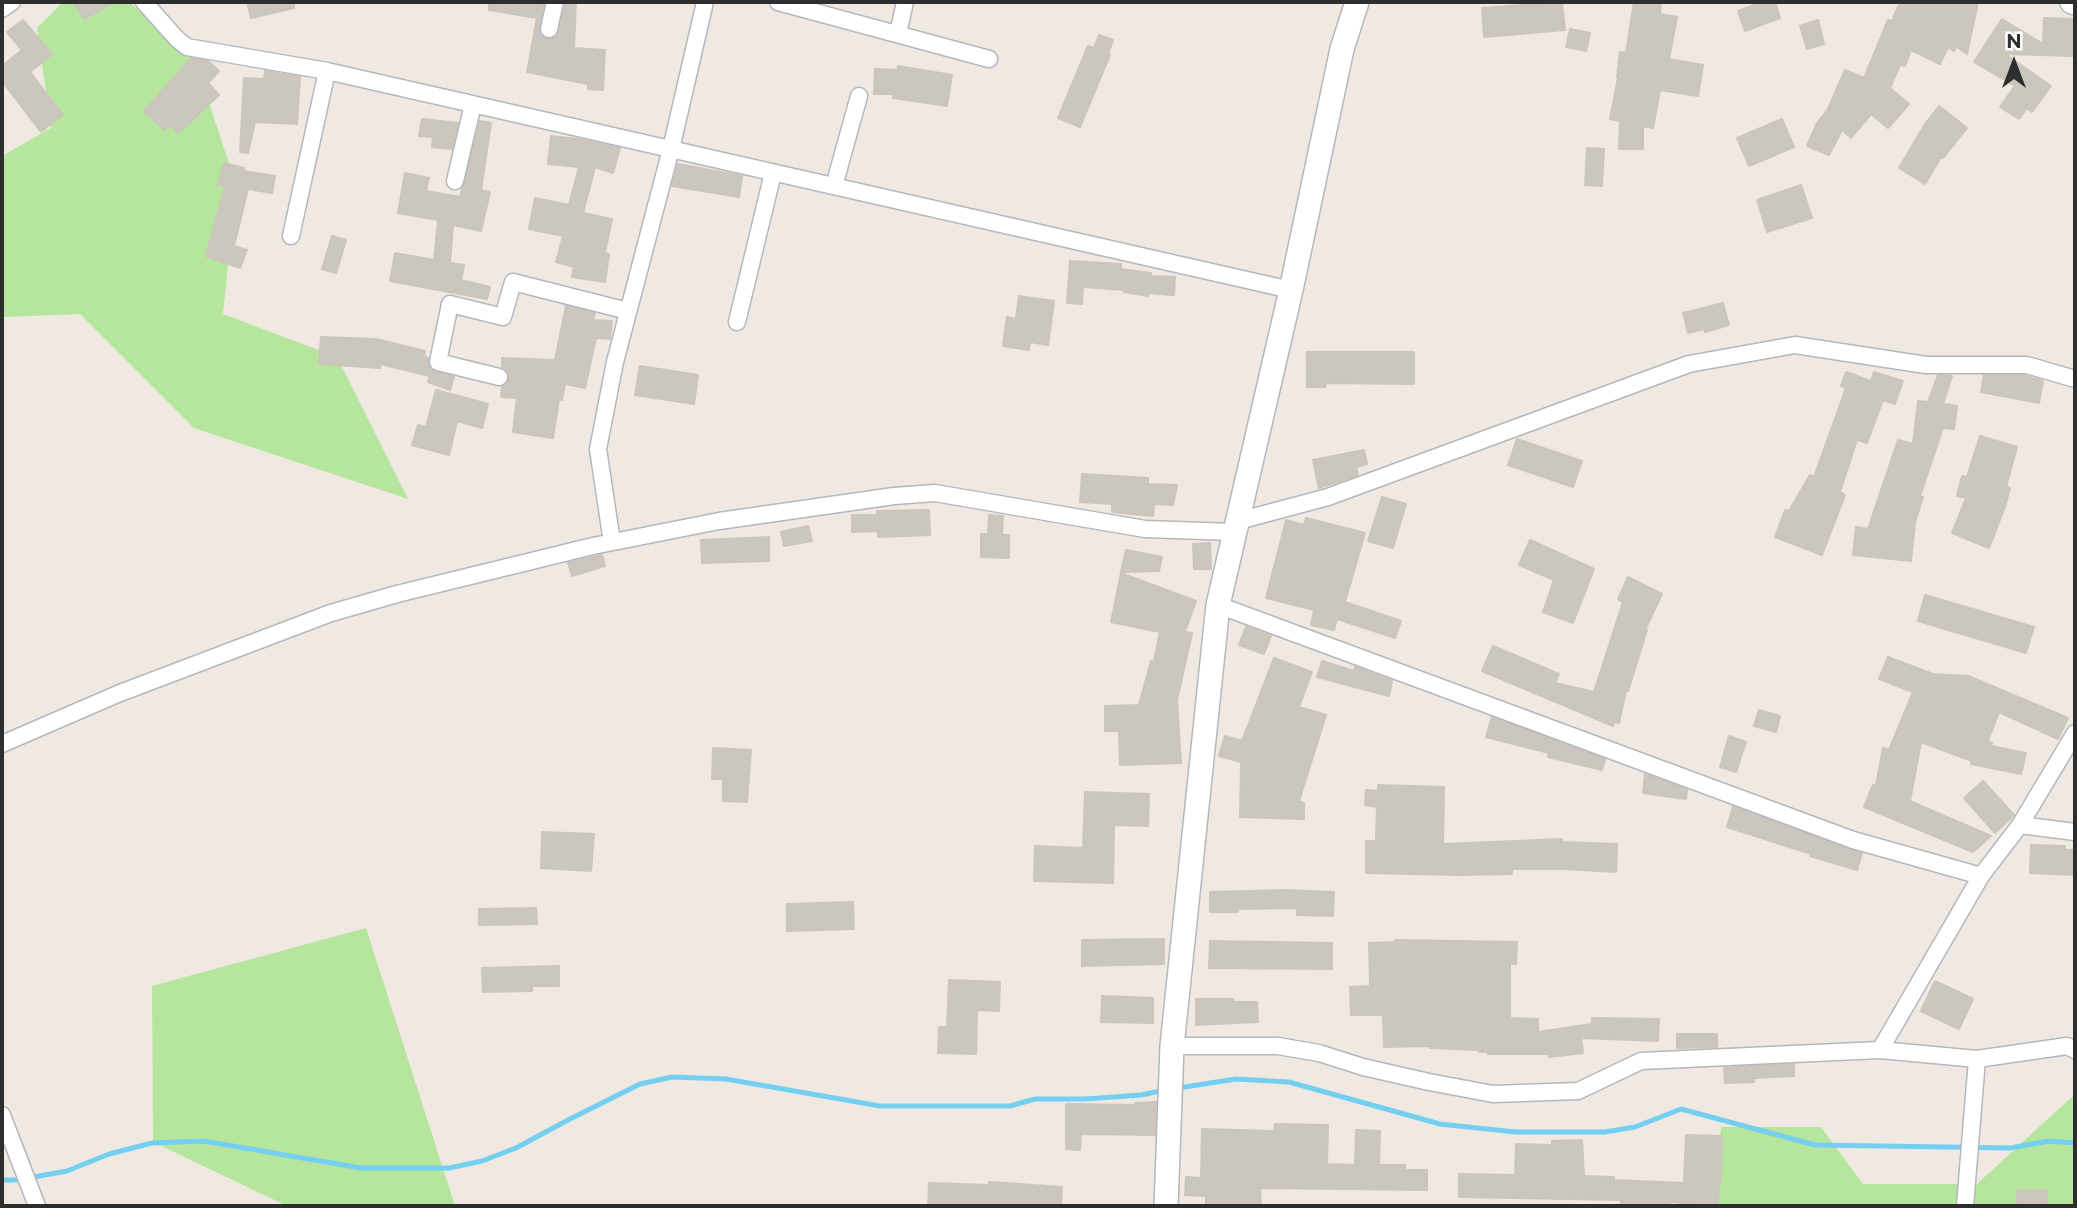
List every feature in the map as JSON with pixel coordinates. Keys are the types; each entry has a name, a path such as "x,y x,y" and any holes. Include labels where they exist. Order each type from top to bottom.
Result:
{"street":[{"path":"2,9 12,2"},
{"path":"144,2 187,47 327,71 1291,290"},
{"path":"549,29 555,2"},
{"path":"612,542 598,449 615,362 671,149 705,2"},
{"path":"778,2 989,59"},
{"path":"898,34 905,2"},
{"path":"1166,1206 1172,1046 1218,605 1291,290 1342,50 1357,2"},
{"path":"291,236 327,71"},
{"path":"834,186 859,96"},
{"path":"455,181 473,104"},
{"path":"737,322 774,173"},
{"path":"499,377 438,362 450,304 503,317 513,282 628,311"},
{"path":"2,744 120,694 331,613 397,594 612,542 719,521 894,496 935,493 1145,529 1236,526 1328,497 1689,364 1795,345 1926,365 2028,365 2075,379"},
{"path":"1218,605 1853,839 1981,876"},
{"path":"1880,1050 1981,876 2020,825 2075,733"},
{"path":"2020,825 2075,832"},
{"path":"1172,1046 1278,1046 1319,1052 1363,1067 1429,1083 1493,1094 1578,1091 1641,1061 1880,1050 1977,1059 2067,1046 2075,1050"},
{"path":"1965,1206 1977,1059"},
{"path":"2,1115 37,1206"}],"green space":[{"path":"63,2 129,2 194,57 236,185 223,314 337,357 408,499 194,428 80,314 2,317 2,156 51,128 37,28"},
{"path":"366,928 455,1206 287,1206 153,1142 152,986"},
{"path":"2075,1094 2075,1206 1715,1206 1721,1127 1821,1127 1863,1184 1977,1184"}],"building":[{"path":"73,2 114,2 84,19"},
{"path":"247,2 294,2 294,8 251,18"},
{"path":"489,2 544,2 539,31 547,39 556,37 559,32 565,2 576,2 574,48 605,50 603,90 588,89 588,84 527,72 537,18 489,10"},
{"path":"1562,2 1565,30 1484,37 1482,8"},
{"path":"1634,2 1661,2 1660,14 1677,17 1669,59 1703,65 1698,96 1660,90 1653,128 1643,126 1643,149 1619,149 1620,121 1610,119 1620,52 1626,53"},
{"path":"1763,2 1775,2 1780,18 1745,31 1738,11"},
{"path":"1900,2 1978,2 1967,54 1957,47 1954,51 1948,47 1940,64 1911,50 1905,66 1900,65 1890,88 1909,104 1888,128 1871,114 1851,138 1842,130 1829,155 1807,146 1817,123 1828,109 1845,70 1864,78 1888,20 1892,21"},
{"path":"2044,18 2075,19 2073,56 2005,54 2051,86 2032,112 2027,108 2019,119 2000,107 2015,86 1974,62 2002,19 2043,44"},
{"path":"23,20 52,54 30,72 63,115 41,132 2,81 2,66 22,50 7,32"},
{"path":"1818,20 1824,44 1807,49 1800,26"},
{"path":"1570,29 1590,33 1586,51 1566,47"},
{"path":"1099,35 1113,40 1108,54 1110,55 1080,127 1058,118 1088,46 1094,48"},
{"path":"192,58 208,61 219,71 208,83 219,95 178,133 170,124 165,130 144,111"},
{"path":"898,66 952,75 947,106 893,98 893,94 874,94 875,69 898,70"},
{"path":"265,71 300,77 297,124 255,122 248,153 240,152 244,78 264,79"},
{"path":"1939,106 1967,128 1943,158 1941,157 1925,184 1899,168"},
{"path":"422,119 458,123 452,149 432,147 433,137 419,136"},
{"path":"1782,119 1794,147 1749,166 1737,138"},
{"path":"480,121 491,123 481,190 490,192 481,231 453,225 450,263 464,265 461,280 490,287 487,299 390,281 395,253 434,260 438,220 398,213 405,173 429,178 426,191 460,197"},
{"path":"551,136 620,148 613,173 595,167 583,213 612,219 605,253 609,254 605,282 572,277 574,267 556,262 563,236 529,229 535,198 569,205 579,167 548,164"},
{"path":"1587,148 1604,149 1602,186 1585,185"},
{"path":"224,163 244,168 243,171 275,176 272,193 248,189 234,246 247,250 240,268 206,256 225,186 218,184"},
{"path":"678,164 742,176 739,197 672,186"},
{"path":"1801,185 1812,218 1767,232 1757,200"},
{"path":"332,236 346,240 336,273 322,269"},
{"path":"1070,261 1121,264 1121,269 1151,273 1150,276 1175,277 1174,295 1148,293 1148,296 1124,290 1083,287 1082,304 1067,303"},
{"path":"1019,296 1054,301 1048,345 1030,342 1029,350 1003,346 1007,317 1016,319"},
{"path":"1723,303 1729,325 1705,332 1704,329 1688,333 1683,313"},
{"path":"566,306 595,313 593,320 612,321 610,339 596,338 585,388 565,384 562,400 559,399 553,438 513,432 517,398 501,397 502,387 509,379 507,370 502,367 502,358 555,360"},
{"path":"321,337 376,339 425,351 424,356 428,358 431,370 454,377 450,390 428,382 430,376 380,364 380,368 319,364"},
{"path":"1307,352 1414,352 1414,384 1326,383 1325,387 1307,387"},
{"path":"640,366 698,375 694,404 635,395"},
{"path":"1846,372 1871,381 1874,372 1903,381 1895,404 1883,400 1867,443 1857,440 1840,492 1845,495 1822,555 1775,537 1785,510 1789,511 1810,475 1814,477 1846,388 1841,386"},
{"path":"1938,375 1952,376 1943,404 1957,406 1954,429 1943,428 1920,496 1923,497 1915,522 1911,561 1853,555 1856,527 1868,529 1898,440 1913,444 1918,401 1928,402"},
{"path":"1984,375 2023,375 2043,381 2039,403 1981,392"},
{"path":"436,390 488,404 482,428 457,421 449,455 412,445 418,425 426,427"},
{"path":"1980,436 2017,447 2006,487 2010,488 2005,507 1989,548 1952,533 1966,498 1957,496 1962,476 1967,477"},
{"path":"1517,439 1582,461 1573,487 1508,465"},
{"path":"1364,450 1367,464 1356,467 1358,475 1319,488 1313,460"},
{"path":"1082,474 1148,478 1148,484 1177,485 1173,505 1154,504 1153,516 1112,512 1112,504 1080,502"},
{"path":"1382,497 1406,504 1393,548 1368,541"},
{"path":"929,510 930,535 878,537 878,531 852,532 852,515 878,515 877,511"},
{"path":"989,515 1003,516 1002,535 1009,535 1009,558 981,557 981,534 988,534"},
{"path":"1306,518 1365,533 1345,602 1401,621 1395,638 1337,619 1334,630 1311,625 1314,610 1266,598 1286,520 1304,525"},
{"path":"808,526 812,541 784,546 781,532"},
{"path":"769,537 769,561 702,563 701,540"},
{"path":"1530,540 1594,569 1573,623 1543,612 1554,580 1519,565"},
{"path":"1210,543 1211,569 1194,569 1193,544"},
{"path":"1126,550 1162,557 1159,571 1121,572"},
{"path":"602,555 605,566 572,576 568,563"},
{"path":"1121,573 1196,601 1185,632 1192,633 1177,700 1181,763 1120,765 1119,731 1105,731 1105,706 1139,705 1151,661 1154,661 1160,632 1111,622"},
{"path":"1628,577 1662,594 1645,630 1628,691 1626,690 1619,723 1614,722 1613,726 1482,671 1493,646 1559,674 1555,683 1594,692 1623,602 1618,599"},
{"path":"1925,595 2034,627 2026,653 1918,621"},
{"path":"1246,627 1271,636 1264,654 1239,645"},
{"path":"1888,657 1933,674 1968,676 2068,718 2058,739 1999,712 1988,741 1992,743 1991,746 2026,753 2021,774 1971,764 1972,761 1921,742 1910,801 1991,836 1973,852 1864,807 1873,785 1876,786 1883,748 1889,750 1913,692 1879,679"},
{"path":"1274,658 1312,672 1299,707 1326,715 1299,801 1304,803 1304,819 1240,817 1241,762 1219,756 1225,736 1242,741"},
{"path":"1322,661 1354,671 1355,667 1392,681 1389,696 1317,677"},
{"path":"1759,710 1780,716 1776,732 1754,726"},
{"path":"1492,717 1605,759 1602,770 1548,757 1549,753 1486,737"},
{"path":"1729,736 1746,742 1736,772 1720,767"},
{"path":"713,748 751,750 747,802 723,801 723,779 712,779"},
{"path":"1645,774 1687,790 1686,799 1643,793"},
{"path":"1983,781 2014,815 1995,833 1964,798"},
{"path":"1378,785 1444,787 1443,844 1562,839 1562,842 1617,844 1616,872 1512,869 1512,874 1366,873 1366,841 1376,841 1377,807 1365,805 1366,790 1378,791"},
{"path":"1085,792 1149,794 1148,826 1114,825 1113,883 1034,881 1035,846 1083,848"},
{"path":"1733,807 1862,853 1857,870 1727,827"},
{"path":"542,832 594,834 591,871 541,868"},
{"path":"2031,845 2065,846 2065,850 2075,850 2075,875 2030,873"},
{"path":"1210,892 1334,892 1333,916 1297,915 1297,908 1210,912"},
{"path":"853,902 854,929 787,931 787,904"},
{"path":"536,908 537,924 479,925 479,909"},
{"path":"1164,939 1164,964 1082,966 1082,940"},
{"path":"1395,940 1517,942 1516,964 1510,964 1510,1018 1538,1019 1538,1032 1592,1024 1592,1018 1659,1019 1658,1041 1581,1038 1583,1053 1549,1057 1549,1054 1488,1054 1479,1050 1430,1046 1384,1047 1383,1015 1351,1015 1350,987 1370,986 1369,943"},
{"path":"1210,941 1332,943 1332,969 1209,968"},
{"path":"559,966 559,986 532,986 532,991 483,992 482,968"},
{"path":"949,980 1000,982 999,1011 977,1010 976,1054 938,1053 939,1027 947,1027"},
{"path":"1935,981 1973,999 1959,1029 1921,1011"},
{"path":"1102,996 1153,998 1153,1023 1101,1022"},
{"path":"1196,999 1257,1002 1258,1022 1196,1025"},
{"path":"1677,1034 1717,1034 1717,1047 1677,1048"},
{"path":"1794,1064 1794,1076 1755,1078 1755,1066"},
{"path":"1753,1066 1754,1082 1725,1083 1724,1068"},
{"path":"1156,1102 1155,1135 1081,1134 1080,1150 1066,1149 1066,1104 1135,1105"},
{"path":"1275,1124 1328,1125 1327,1164 1355,1165 1356,1130 1380,1131 1379,1165 1405,1165 1405,1170 1427,1170 1427,1190 1260,1188 1261,1206 1206,1206 1206,1196 1185,1195 1186,1177 1201,1178 1202,1129 1274,1131"},
{"path":"1686,1135 1722,1136 1717,1206 1670,1202 1669,1206 1621,1206 1621,1200 1459,1197 1459,1174 1515,1175 1516,1144 1552,1145 1552,1141 1582,1140 1584,1176 1684,1183"},
{"path":"989,1182 1062,1187 1061,1206 928,1206 929,1183 989,1185"},
{"path":"2047,1190 2047,1206 2017,1206 2017,1191"}],"waterway":[{"path":"2,1180 67,1171 109,1154 152,1143 204,1141 361,1168 449,1168 482,1161 516,1148 640,1084 672,1077 726,1079 880,1106 1010,1106 1035,1099 1085,1099 1141,1095 1165,1090"},
{"path":"1178,1088 1236,1079 1289,1082 1440,1124 1515,1132 1605,1132 1635,1127 1681,1109 1815,1145 2010,1148 2049,1141 2075,1143"}]}
